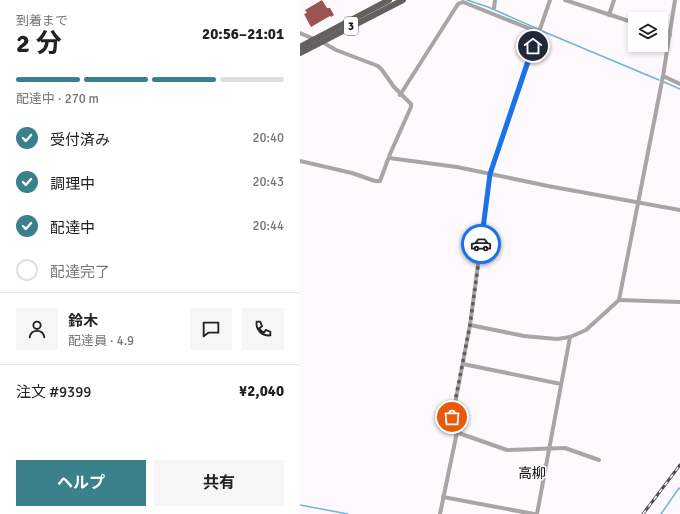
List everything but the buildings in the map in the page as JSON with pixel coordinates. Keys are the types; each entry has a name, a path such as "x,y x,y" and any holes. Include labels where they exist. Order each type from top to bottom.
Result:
{"main road":[{"name":"3","path":"300,47 389,0"},
{"name":"3","path":"300,53 403,0"}],"street":[{"path":"494,8 495,0"},
{"path":"550,0 490,174 470,325 450,430 507,450 569,449 599,460"},
{"path":"565,0 578,2 628,21"},
{"path":"609,14 614,0"},
{"path":"470,325 524,336 557,339 570,337 586,330 619,300 663,76 675,0"},
{"path":"400,95 458,4 463,2 538,32"},
{"path":"300,33 314,39"},
{"path":"300,161 352,173 378,181 381,179 411,107 411,104 400,95 378,66 336,50 322,42"},
{"path":"663,76 680,84"},
{"path":"389,158 457,167 680,210"},
{"path":"619,300 680,302"},
{"path":"537,514 570,337"},
{"path":"463,364 561,384"},
{"path":"440,514 457,432"},
{"path":"443,497 534,514"}],"waterway":[{"path":"467,0 488,7 538,29"},
{"path":"542,31 659,80"},
{"path":"664,82 680,89"},
{"path":"661,514 679,488 680,489"},
{"path":"300,505 348,514"}],"railway":[{"path":"643,514 680,465"}],"way so far":[{"path":"452,417 470,325 481,244"}],"district":[{"name":"高柳","path":"532,473"}],"route":[{"path":"481,244 490,174 533,46"}]}
